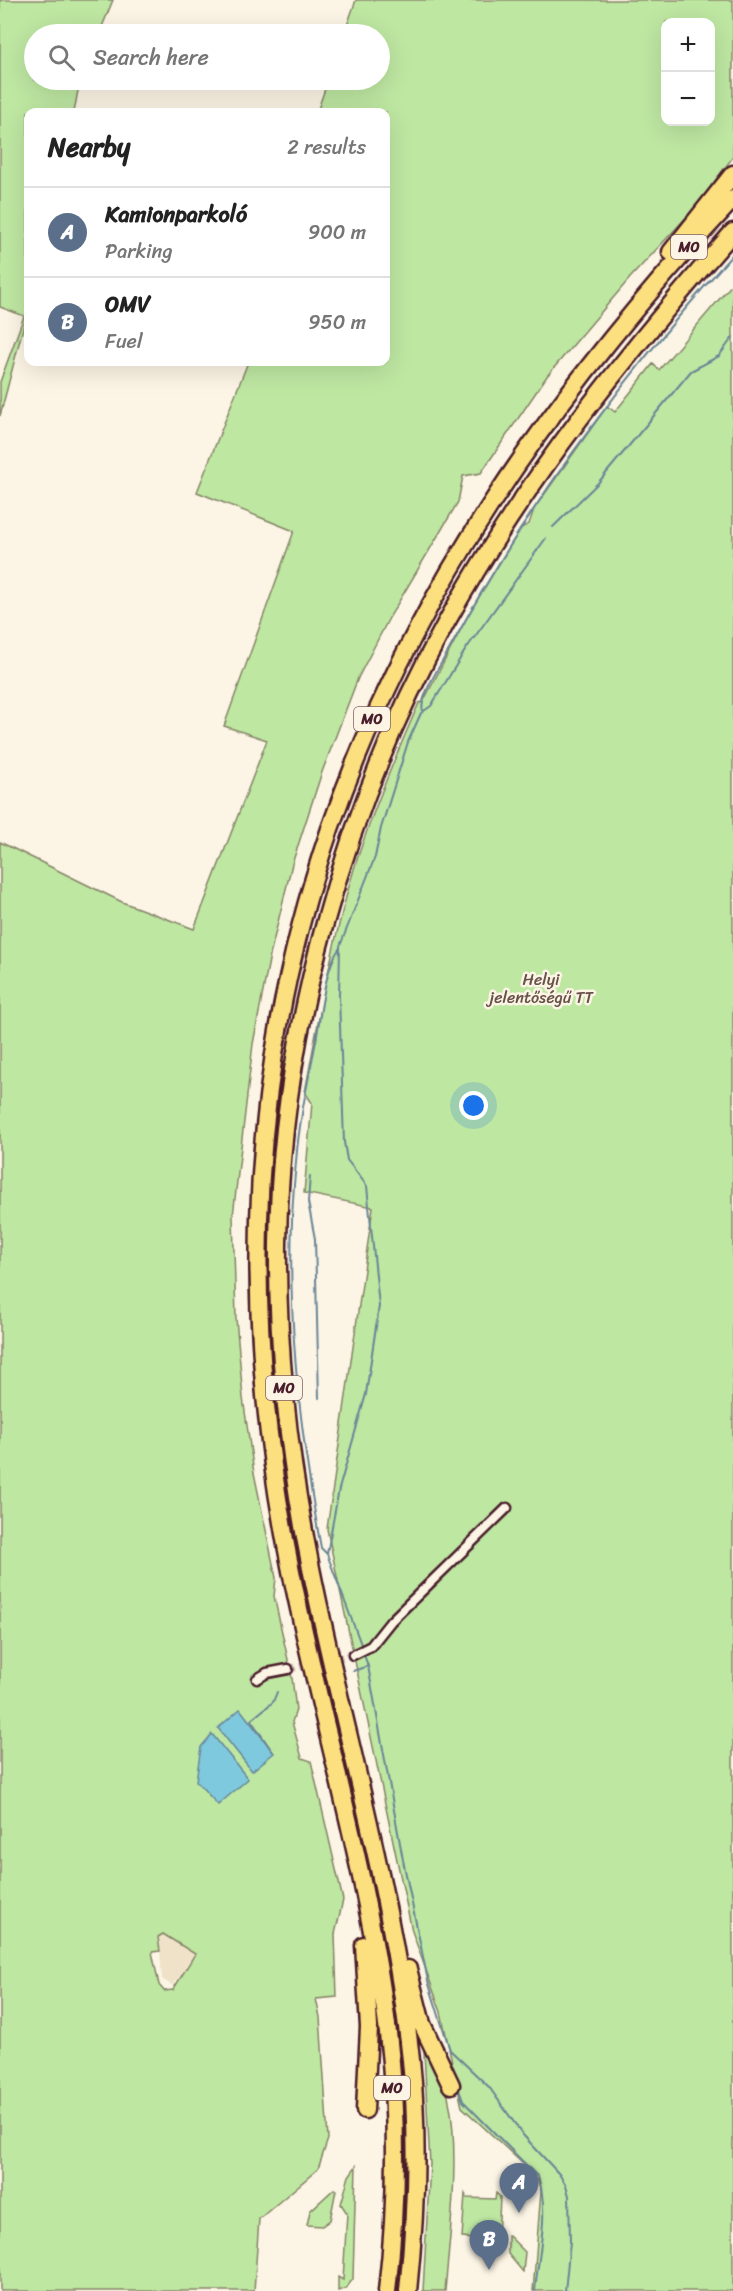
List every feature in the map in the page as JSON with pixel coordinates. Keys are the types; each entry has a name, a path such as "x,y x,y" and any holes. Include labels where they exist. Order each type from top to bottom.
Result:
{"highway":[{"path":"646,296 652,277 733,174"},
{"name":"M0","path":"387,2291 395,2186 391,2070 382,1994 362,1887 286,1546 264,1393 259,1317 259,1209 263,1125 278,1025 304,909 329,830 368,729 407,646 447,573 506,480 567,394 646,296 733,199"},
{"name":"M0","path":"408,2291 416,2181 414,2108 401,1986 388,1912 313,1579 297,1494 283,1382 278,1242 286,1127 310,988 338,879 368,792 403,709 445,626 501,531 557,448 659,318 733,232"},
{"path":"362,1887 368,2000 364,2110"},
{"path":"388,1912 402,1936 422,2024 451,2085"}],"street":[{"path":"360,1652 507,1508"},
{"path":"257,1679 267,1673 288,1669"}],"shaded area":[{"path":"162,1934 194,1954 173,1986 162,1979 159,1937"}],"green space":[{"path":"0,0 113,0 103,24 24,24 24,90 78,90 75,108 24,108 24,316 0,307"},
{"path":"356,0 733,0 733,157 693,210 630,278 547,376 481,473 463,476 458,502 389,618 358,678 322,772 292,864 270,955 253,1044 233,1216 236,1318 243,1398 254,1473 276,1578 274,1596 292,1678 296,1710 292,1722 302,1758 311,1761 343,1900 335,1934 337,1997 316,1999 320,2017 328,2139 318,2169 259,2219 254,2291 0,2291 0,842 122,902 194,929 267,740 224,726 294,531 197,492 246,366 390,366 390,108 318,108 325,90 390,90 390,24 348,24","holes":["163,1934 195,1954 173,1990 164,1991 159,1985 152,1952 160,1951 158,1937"]},
{"name":"Helyi jelentőségű TT","path":"733,283 733,2291 533,2291 541,2191 536,2176 462,2107 441,2012 412,1931 327,1529 373,1207 304,1193 312,1103 305,1092 333,952 354,869 384,785 419,703 423,702 471,610 521,528 529,524 534,509 607,406 615,412 653,364 659,370"},
{"path":"24,316 24,324 0,416 0,382"},
{"path":"424,2052 445,2088 452,2122 453,2195 445,2291 423,2291 430,2164"},
{"path":"356,2166 353,2279 346,2288 338,2291 338,2277 343,2280 347,2213 341,2204 349,2176"},
{"path":"334,2189 336,2190 330,2220 322,2226 307,2225 310,2211"},
{"path":"496,2193 500,2197 498,2241 462,2238 465,2194 467,2198 495,2199"},
{"path":"508,2235 525,2252 523,2272 508,2254"}],"water":[{"path":"240,1709 274,1753 252,1771 218,1728"},
{"path":"212,1734 248,1779 218,1805 196,1781 201,1747"}],"waterway":[{"path":"423,711 424,698 436,671 479,597 544,494 653,347 733,254"},
{"path":"553,527 598,483 691,371 719,356 733,337"},
{"path":"327,1554 339,1489 366,1394 379,1306 367,1186 347,1160 344,1142 339,996 340,946 375,857 381,828 408,742 421,713 431,706 466,649 546,538"},
{"path":"339,949 326,980 299,1131 292,1210 292,1307 300,1404 321,1548 327,1554 362,1647"},
{"path":"310,1176 308,1202 315,1239 319,1398"},
{"path":"353,1671 368,1666 363,1652"},
{"path":"368,1666 403,1860 428,1981 450,2050 489,2087 523,2135 559,2174 566,2185 569,2196 570,2242 565,2291"},
{"path":"272,1751 251,1720 273,1702 277,1692"},
{"path":"458,2087 463,2101 538,2177 543,2219 535,2291"}],"tunnel":[{"path":"288,1669 353,1655"}],"place":[{"name":"Kamionparkoló","path":"519,2213"},
{"name":"OMV","path":"489,2270"}]}
